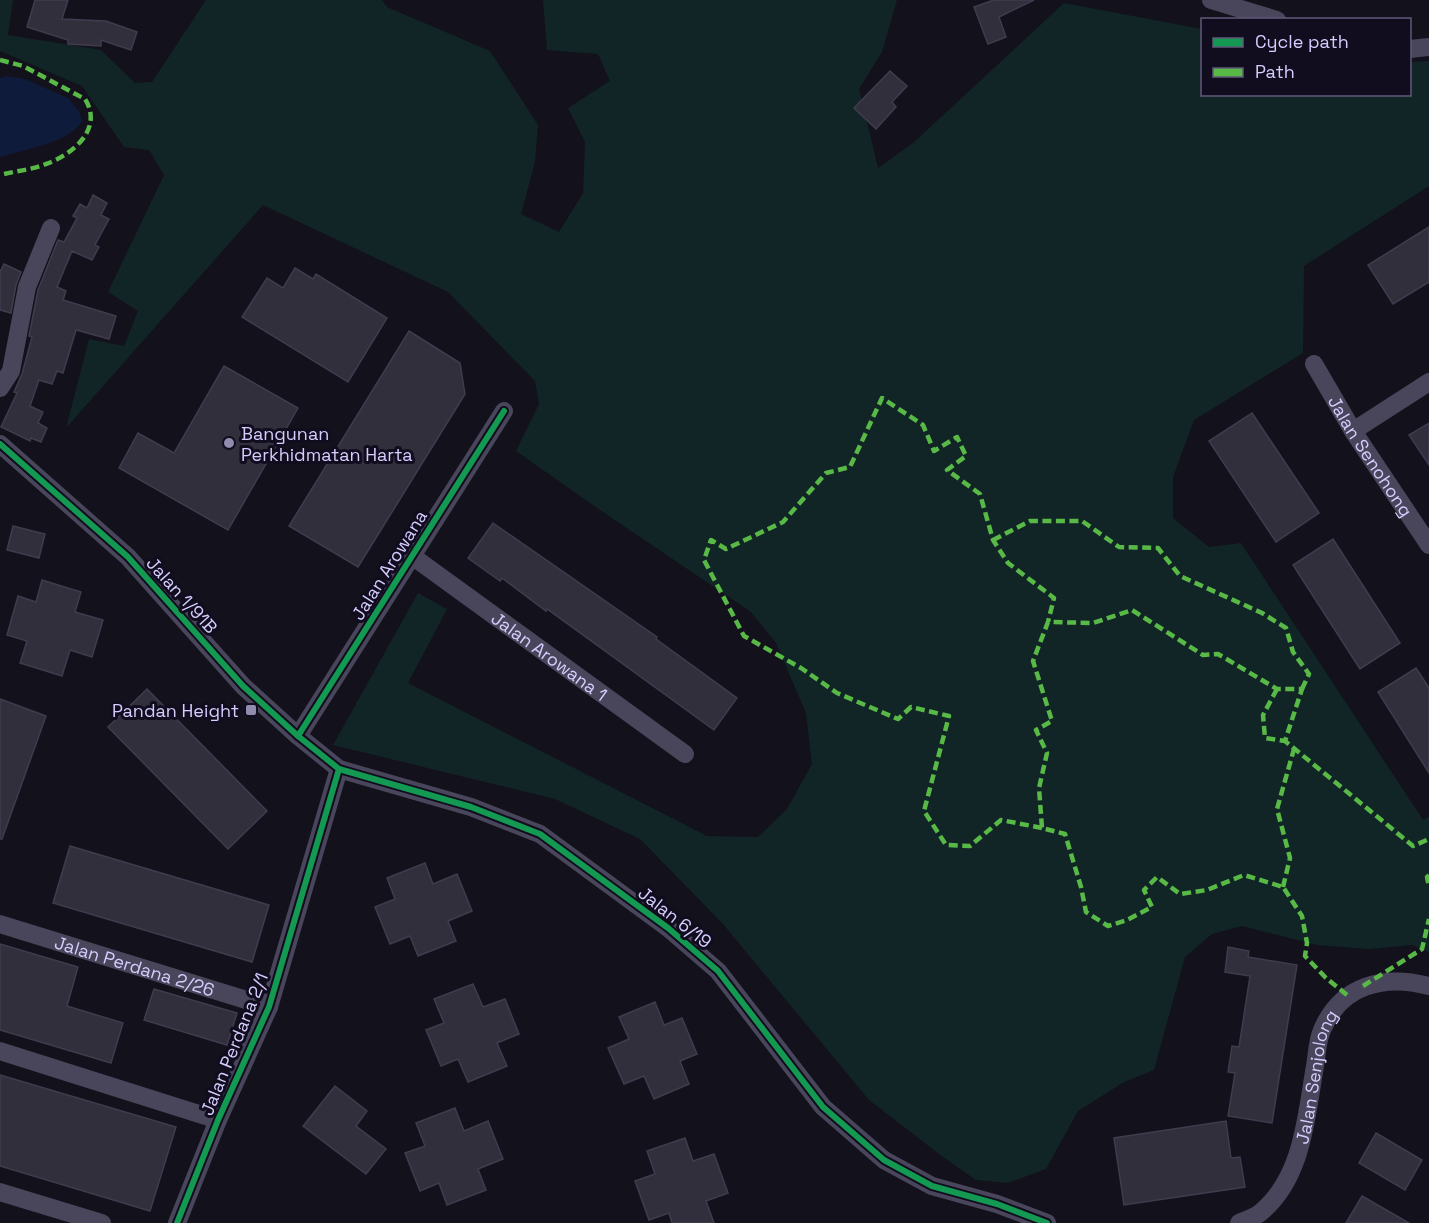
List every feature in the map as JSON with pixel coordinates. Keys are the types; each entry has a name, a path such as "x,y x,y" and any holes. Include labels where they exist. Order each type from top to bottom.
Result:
{"street":[{"path":"1211,0 1270,18"},
{"path":"1411,49 1429,46"},
{"path":"0,388 11,371 27,286 51,228"},
{"name":"Jalan Senohong","path":"1314,364 1353,431 1429,545"},
{"path":"1353,431 1429,382"},
{"name":"Jalan Arowana","path":"298,736 504,411"},
{"name":"Jalan 1/91B","path":"0,444 128,557 243,686 298,736 339,769"},
{"name":"Jalan Arowana 1","path":"412,556 685,754"},
{"name":"Jalan Perdana 2/1","path":"177,1223 218,1120 269,1007 339,769"},
{"name":"Jalan 6/19","path":"339,769 471,807 540,834 668,928 718,971 824,1107 884,1160 932,1186 997,1204 1047,1223"},
{"name":"Jalan Perdana 2/26","path":"0,924 269,1007"},
{"name":"Jalan Senjolong","path":"1239,1223 1259,1214 1282,1189 1292,1169 1301,1143 1321,1031 1335,1009 1347,995 1364,986 1389,981 1413,981 1429,986"},
{"path":"0,1051 218,1120"},
{"path":"0,1192 102,1223"}],"green space":[{"path":"0,0 13,0 8,35 101,50 135,83 152,82 206,0 382,0 387,7 490,51 538,125 535,162 521,214 559,232 583,193 585,142 568,108 610,81 598,54 547,50 543,0 897,0 882,52 859,89 878,168 913,143 1064,3 1201,29 1201,96 1411,96 1411,62 1429,61 1429,186 1304,266 1303,353 1194,420 1173,477 1173,518 1209,547 1241,543 1423,820 1429,817 1429,952 1412,945 1369,949 1317,945 1242,926 1212,934 1185,957 1154,1070 1124,1082 1078,1111 1046,1169 1008,1183 976,1180 869,1100 723,924 640,839 555,799 333,745 418,593 447,609 408,683 707,836 758,837 787,809 812,764 806,713 776,643 751,612 516,451 539,404 535,381 448,292 263,205 66,428 89,339 124,346 138,311 108,292 164,175 149,150 124,147 82,86 0,51"}],"water":[{"path":"6,76 25,79 68,98 79,111 82,121 76,129 57,140 0,157 0,78"}],"building":[{"path":"35,0 68,0 62,19 106,21 137,32 131,50 101,40 101,46 68,44 68,40 27,27"},
{"path":"994,0 1034,0 999,17 1006,37 988,44 974,7"},
{"path":"890,71 907,86 892,102 896,107 876,129 854,108"},
{"path":"93,195 107,203 101,215 109,219 95,245 99,247 92,260 72,251 57,287 66,291 63,300 116,316 109,339 76,330 63,373 57,371 52,384 39,380 30,406 43,412 38,423 47,428 41,442 31,438 30,441 1,427 17,393 14,392 22,374 32,337 29,336 38,290 58,240 64,242 77,218 73,216 80,204 87,208"},
{"path":"1429,227 1429,282 1393,304 1368,265"},
{"path":"4,264 21,272 11,313 0,310 0,272"},
{"path":"295,268 313,279 316,274 387,318 348,382 242,317 267,278 283,288"},
{"path":"409,331 460,363 465,394 358,567 289,526"},
{"name":"Bangunan Perkhidmatan Harta","path":"224,366 298,408 228,530 119,468 138,433 174,453"},
{"path":"1252,413 1319,513 1276,542 1209,441"},
{"path":"1429,423 1429,465 1409,435"},
{"path":"493,523 657,637 656,639 737,698 714,730 547,609 546,611 502,578 500,581 468,558"},
{"path":"13,526 45,534 39,558 7,550"},
{"path":"1333,539 1400,643 1360,669 1293,565"},
{"path":"42,580 81,592 75,612 103,620 92,657 70,650 62,676 20,663 27,641 7,635 18,596 36,602"},
{"path":"1416,668 1429,688 1429,773 1378,692"},
{"path":"147,689 267,811 228,849 108,727"},
{"path":"0,699 46,716 2,839 0,839"},
{"path":"70,846 269,905 252,962 53,903"},
{"path":"425,863 433,884 457,874 472,911 448,921 456,941 418,956 410,936 390,944 375,907 395,899 387,878"},
{"path":"0,944 78,967 67,1006 123,1023 111,1063 0,1030"},
{"path":"1228,947 1249,951 1248,957 1297,965 1272,1123 1228,1116 1235,1073 1228,1072 1232,1046 1239,1047 1250,976 1225,972"},
{"path":"473,984 483,1007 505,999 519,1034 497,1043 507,1066 468,1082 458,1059 441,1066 426,1030 444,1023 434,999"},
{"path":"154,989 237,1013 227,1045 144,1020"},
{"path":"655,1002 664,1025 682,1018 697,1054 680,1061 689,1084 654,1099 644,1076 624,1084 608,1048 629,1039 619,1017"},
{"path":"0,1075 176,1127 150,1211 0,1166"},
{"path":"335,1086 367,1111 356,1126 386,1149 366,1174 303,1126"},
{"path":"455,1108 464,1131 488,1121 503,1159 478,1169 486,1190 447,1205 439,1183 420,1191 405,1153 425,1146 416,1123"},
{"path":"1226,1121 1231,1158 1240,1157 1245,1187 1124,1205 1114,1138"},
{"path":"1376,1133 1422,1160 1405,1190 1359,1163"},
{"path":"685,1138 693,1161 714,1154 728,1193 706,1201 714,1223 672,1223 669,1213 649,1220 635,1181 655,1174 647,1151"},
{"path":"1362,1196 1409,1223 1346,1223"}],"marked path":[{"path":"0,60 23,66 85,99 90,110 91,121 88,130 75,147 56,160 0,175"},
{"path":"1042,828 1001,820 970,846 946,845 924,811 949,716 911,707 898,719 837,693 801,668 744,636 704,560 711,540 726,549 783,522 826,473 850,467 882,398 923,425 934,451 957,437 966,456 947,470 980,494 993,540 1008,563 1054,598 1048,622"},
{"path":"993,540 1030,521 1082,521 1119,547 1158,548 1180,576 1262,613 1286,628 1293,652 1309,674 1302,689"},
{"path":"1347,995 1326,978 1305,956 1307,943 1302,916 1283,887 1244,875 1207,890 1180,894 1157,877 1144,890 1152,907 1127,920 1108,926 1086,912 1065,834 1042,828 1039,788 1047,753 1036,730 1052,721 1033,661 1048,622 1093,623 1132,610 1203,655 1218,654 1277,689 1302,689 1285,741 1413,846 1429,839"},
{"path":"1277,689 1263,715 1265,738 1285,741"},
{"path":"1283,887 1290,858 1277,809 1294,749"},
{"path":"1429,875 1427,877 1429,887"},
{"path":"1363,986 1422,949 1429,919"}],"cycle path":[{"path":"298,736 504,411"},
{"path":"0,444 128,557 243,686 298,736 339,769 471,807 540,834 668,928 718,971 823,1107 884,1160 932,1186 997,1204 1047,1223"},
{"path":"177,1223 218,1120 269,1007 339,769"}],"place":[{"name":"Bangunan Perkhidmatan Harta","path":"229,443"},
{"name":"Pandan Height","path":"251,710"}]}
